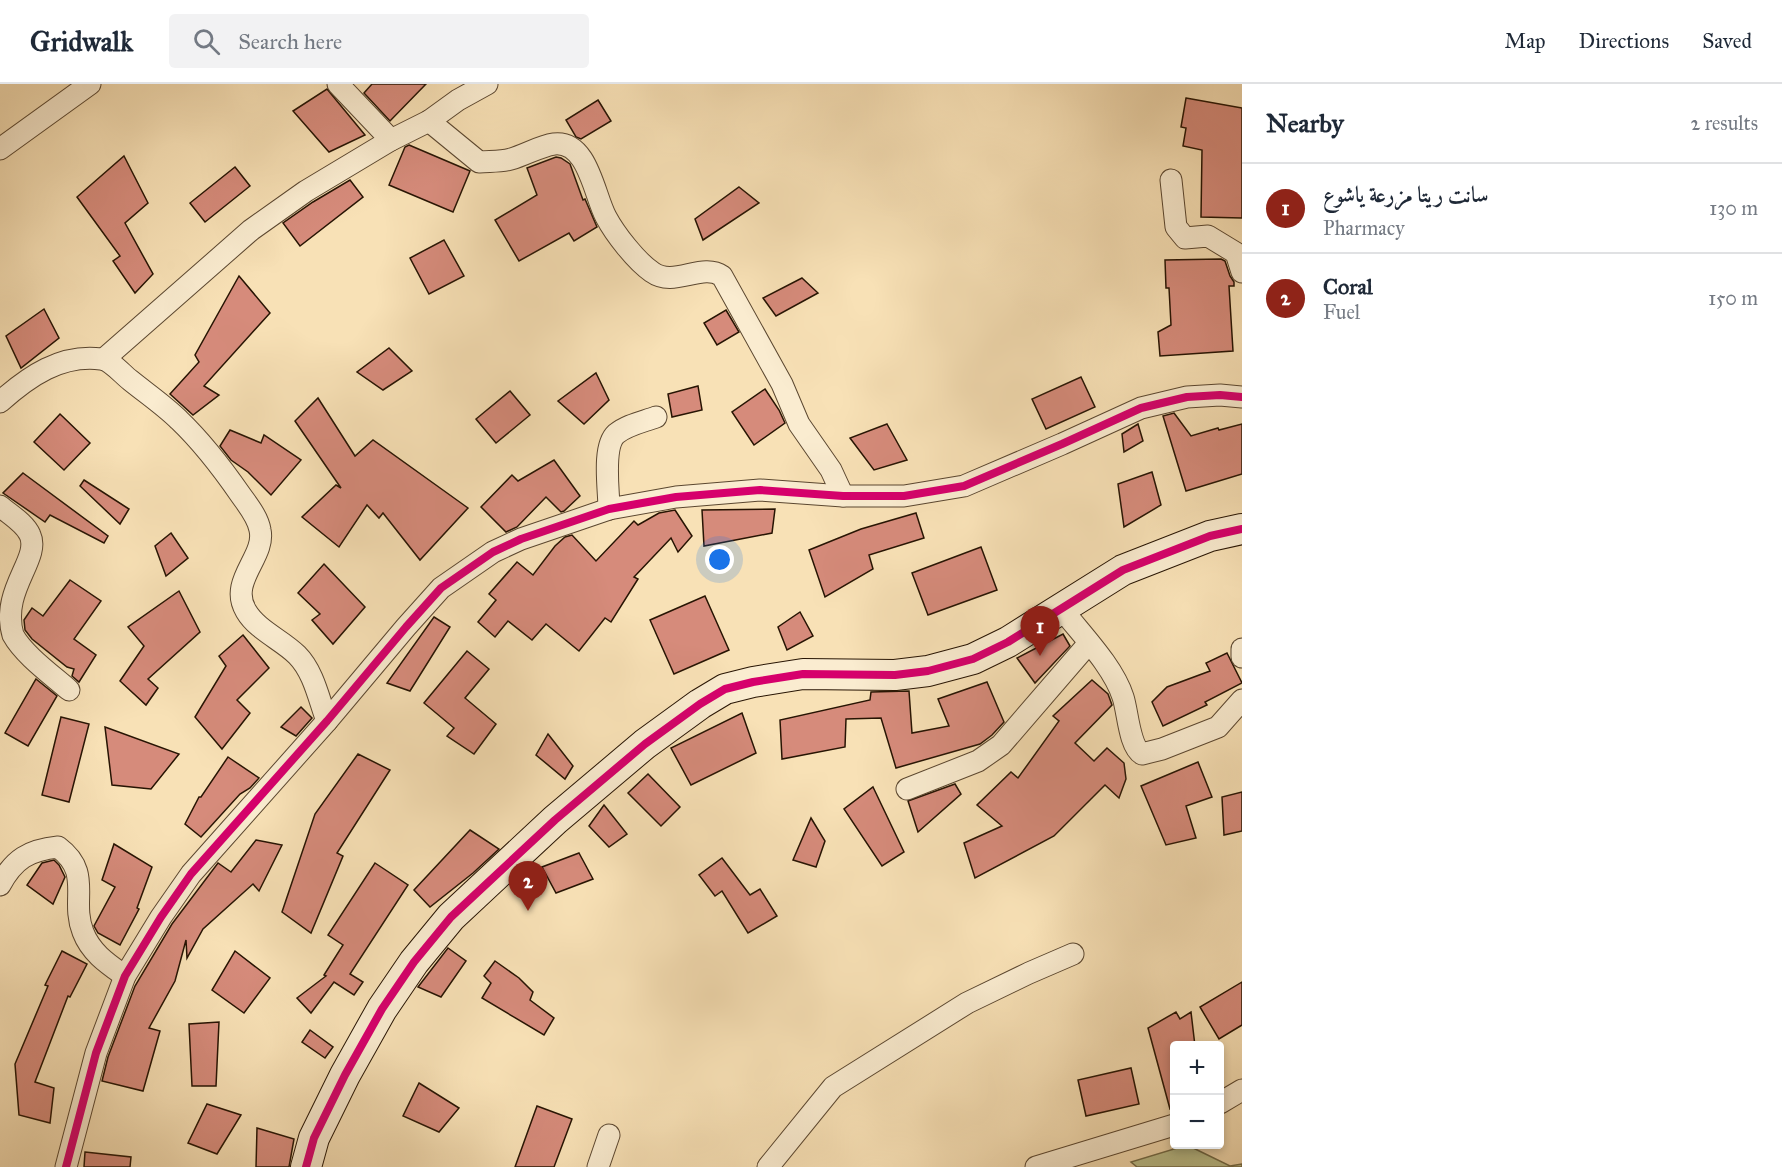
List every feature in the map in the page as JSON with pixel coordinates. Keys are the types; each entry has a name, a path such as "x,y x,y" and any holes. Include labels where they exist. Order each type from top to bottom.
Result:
{"street":[{"path":"0,149 90,84"},
{"path":"338,84 391,140"},
{"path":"104,359 251,230 306,190 391,140 429,121 487,84"},
{"path":"429,121 479,162 508,160 555,144 571,147 584,159 606,217 630,250 648,269 665,277 712,271 723,276 800,424 831,470 843,496"},
{"path":"1171,180 1176,227 1185,238 1208,236 1236,253 1242,272"},
{"path":"0,402 30,377 56,363 77,358 104,359 179,420 226,474 252,511 260,530 260,545 242,583 245,611 260,627 288,646 308,668 327,721"},
{"path":"66,1167 96,1053 125,976 161,917 191,874 441,588 493,552 521,539 609,509 676,497 760,490 843,496 904,496 964,486 1141,408 1187,397 1242,396"},
{"path":"609,509 610,442 615,435 629,426 656,417"},
{"path":"0,506 18,520 31,537 31,546 26,560 14,580 7,603 6,616 20,644 69,690"},
{"path":"306,1167 314,1138 345,1075 382,1009 414,962 451,917 555,820 645,744 700,704 725,689 753,682 803,674 895,675 928,671 972,659 1008,642 1122,570 1210,536 1242,528"},
{"path":"1062,608 1118,682 1125,701 1134,743 1137,751 1142,754 1218,728 1242,700"},
{"path":"907,789 978,761 1001,745 1089,643"},
{"path":"1242,649 1242,657"},
{"path":"3,873 20,858 35,851 58,847 71,856 76,865 79,913 83,932 97,954 125,976"},
{"path":"768,1167 832,1088 967,1003 1073,954"},
{"path":"1224,1101 1242,1090"},
{"path":"1036,1167 1170,1126"},
{"path":"598,1167 609,1135"}],"green space":[{"path":"1174,1149 1195,1149 1230,1166 1242,1164 1242,1167 1137,1167 1131,1162"}],"building":[{"path":"372,84 426,84 390,121 364,93"},
{"path":"327,89 365,135 329,152 293,111"},
{"path":"1186,98 1242,108 1242,218 1201,217 1202,150 1183,146 1186,128 1181,127"},
{"path":"598,100 611,121 581,139 576,137 566,120"},
{"path":"409,145 470,171 453,212 389,185 405,147"},
{"path":"124,156 148,203 125,223 153,274 135,293 113,261 120,256 77,197"},
{"path":"556,157 570,164 583,200 585,199 597,227 574,241 569,233 519,261 495,220 537,195 527,168"},
{"path":"235,167 250,186 205,222 190,203"},
{"path":"350,180 363,197 300,246 283,223"},
{"path":"739,187 759,203 703,240 695,219"},
{"path":"444,240 464,276 429,294 410,258"},
{"path":"1221,259 1225,261 1234,282 1234,286 1229,286 1233,351 1160,356 1158,332 1171,325 1165,260"},
{"path":"239,276 270,313 204,386 219,395 193,415 170,394 199,362 195,355"},
{"path":"802,278 818,293 776,316 763,298"},
{"path":"44,309 59,338 21,368 6,336"},
{"path":"726,310 739,332 717,345 704,323"},
{"path":"389,348 412,371 383,390 357,372"},
{"path":"596,373 609,400 584,424 558,401"},
{"path":"1081,377 1095,407 1046,429 1032,399"},
{"path":"698,386 702,410 672,417 668,394"},
{"path":"765,389 785,423 754,445 732,412"},
{"path":"510,391 530,415 496,443 476,419"},
{"path":"318,398 355,456 373,440 468,508 420,560 383,513 379,518 367,505 339,547 302,517 336,485 341,488 295,421"},
{"path":"1174,413 1191,436 1242,424 1242,474 1186,491 1163,416"},
{"path":"60,414 90,443 64,470 34,442"},
{"path":"887,424 907,460 874,470 850,438"},
{"path":"1138,424 1143,441 1124,452 1122,434"},
{"path":"230,430 261,443 264,435 301,460 271,495 248,472 231,460 220,446"},
{"path":"554,460 580,496 564,511 561,512 546,497 517,527 506,532 481,507 512,475 518,481"},
{"path":"1152,472 1161,505 1124,527 1118,484"},
{"path":"23,473 108,536 104,543 50,515 45,522 3,493"},
{"path":"84,480 129,509 120,524 80,486"},
{"path":"775,509 772,533 704,546 702,510"},
{"path":"675,510 692,536 678,552 671,538 634,577 638,579 611,622 605,618 579,651 546,624 532,640 508,621 495,637 478,622 496,600 489,594 517,562 533,575 555,546 565,537 572,535 596,561 634,521 638,525 659,513"},
{"path":"916,513 924,538 869,555 873,569 825,597 809,550 861,529"},
{"path":"171,533 188,558 166,576 155,546"},
{"path":"981,547 997,590 928,615 912,573"},
{"path":"324,564 365,607 333,644 312,620 320,614 298,593"},
{"path":"70,580 101,601 74,639 96,655 79,682 72,676 74,669 67,667 32,639 25,630 24,620 32,608 43,616"},
{"path":"179,591 200,632 148,679 158,688 146,705 120,681 144,646 128,627"},
{"path":"705,596 729,650 674,674 650,620"},
{"path":"800,612 813,636 787,650 778,627"},
{"path":"434,617 450,627 410,691 387,683"},
{"path":"1063,634 1070,646 1035,683 1017,658"},
{"path":"243,635 269,668 237,700 250,713 222,749 195,717 226,666 219,656"},
{"path":"467,651 489,669 465,698 496,724 474,754 447,736 454,728 424,703"},
{"path":"1227,653 1242,683 1205,702 1207,705 1163,726 1152,702 1167,687 1210,671 1206,663"},
{"path":"36,679 57,696 28,746 5,733"},
{"path":"1092,680 1108,694 1112,705 1075,743 1094,761 1107,748 1124,763 1126,779 1119,798 1105,785 1054,836 975,878 964,843 1002,826 977,805 1011,772 1018,778 1059,721 1053,716"},
{"path":"987,682 1004,722 980,744 896,768 881,718 846,719 845,747 782,759 780,720 870,700 871,692 909,691 912,733 949,726 938,699"},
{"path":"301,707 312,718 296,736 281,727"},
{"path":"742,713 756,753 691,785 671,748"},
{"path":"61,717 89,724 69,802 42,795"},
{"path":"105,727 179,754 151,789 112,785"},
{"path":"548,734 573,766 565,779 536,755"},
{"path":"358,754 390,770 337,853 343,856 311,933 282,912 315,814"},
{"path":"228,757 259,778 250,788 240,794 201,837 185,824 199,797"},
{"path":"1198,762 1212,797 1186,806 1196,838 1166,845 1141,786"},
{"path":"648,774 680,807 661,826 628,793"},
{"path":"955,784 961,794 918,832 908,801"},
{"path":"873,787 904,852 882,866 844,809"},
{"path":"1242,792 1242,831 1224,835 1222,797"},
{"path":"604,805 627,834 609,847 589,826"},
{"path":"811,818 825,841 816,867 793,860"},
{"path":"470,830 499,849 430,907 414,890"},
{"path":"256,840 282,845 259,891 253,884 203,929 187,958 186,940 175,981 149,1028 160,1031 143,1091 102,1081 108,1057 135,986 172,924 218,863 231,872"},
{"path":"114,844 152,867 137,908 139,909 120,945 98,933 94,926 115,887 102,880"},
{"path":"579,853 593,879 556,893 542,867"},
{"path":"722,858 750,895 760,889 777,916 748,933 722,891 715,896 699,875"},
{"path":"54,860 65,877 53,904 27,885 42,863"},
{"path":"375,863 408,885 350,974 363,982 354,995 334,982 311,1013 297,998 326,976 324,975 343,945 328,935"},
{"path":"448,948 466,961 441,997 418,987"},
{"path":"62,951 87,964 70,997 68,996 35,1082 54,1088 50,1123 19,1115 15,1064 48,986 45,985"},
{"path":"235,951 270,978 244,1013 212,990"},
{"path":"495,961 519,978 533,992 530,1000 554,1018 544,1035 482,998 491,983 484,976"},
{"path":"1242,982 1242,1025 1219,1039 1200,1007"},
{"path":"1176,1012 1180,1019 1191,1012 1194,1041 1170,1041 1170,1109 1148,1028"},
{"path":"219,1022 216,1086 192,1086 189,1024"},
{"path":"310,1030 333,1047 325,1058 302,1042"},
{"path":"1131,1068 1139,1104 1086,1116 1078,1080"},
{"path":"419,1083 459,1108 439,1132 403,1116"},
{"path":"207,1104 241,1115 217,1154 188,1143"},
{"path":"537,1106 572,1119 554,1167 515,1167"},
{"path":"257,1128 294,1139 289,1167 256,1167"},
{"path":"85,1152 131,1157 130,1167 84,1167"}],"cycle path":[{"path":"66,1167 96,1053 125,976 161,917 191,874 441,588 493,552 521,539 609,509 676,497 760,490 843,496 904,496 964,486 1141,408 1187,397 1220,395 1242,397"},
{"path":"306,1167 314,1138 345,1075 382,1009 414,962 451,917 555,820 645,744 700,704 725,689 753,682 803,674 895,675 928,671 973,659 1008,642 1123,570 1210,536 1242,529"}],"place":[{"name":"سانت ريتا مزرعة ياشوع","path":"1040,656"},
{"name":"Coral","path":"528,911"}]}
